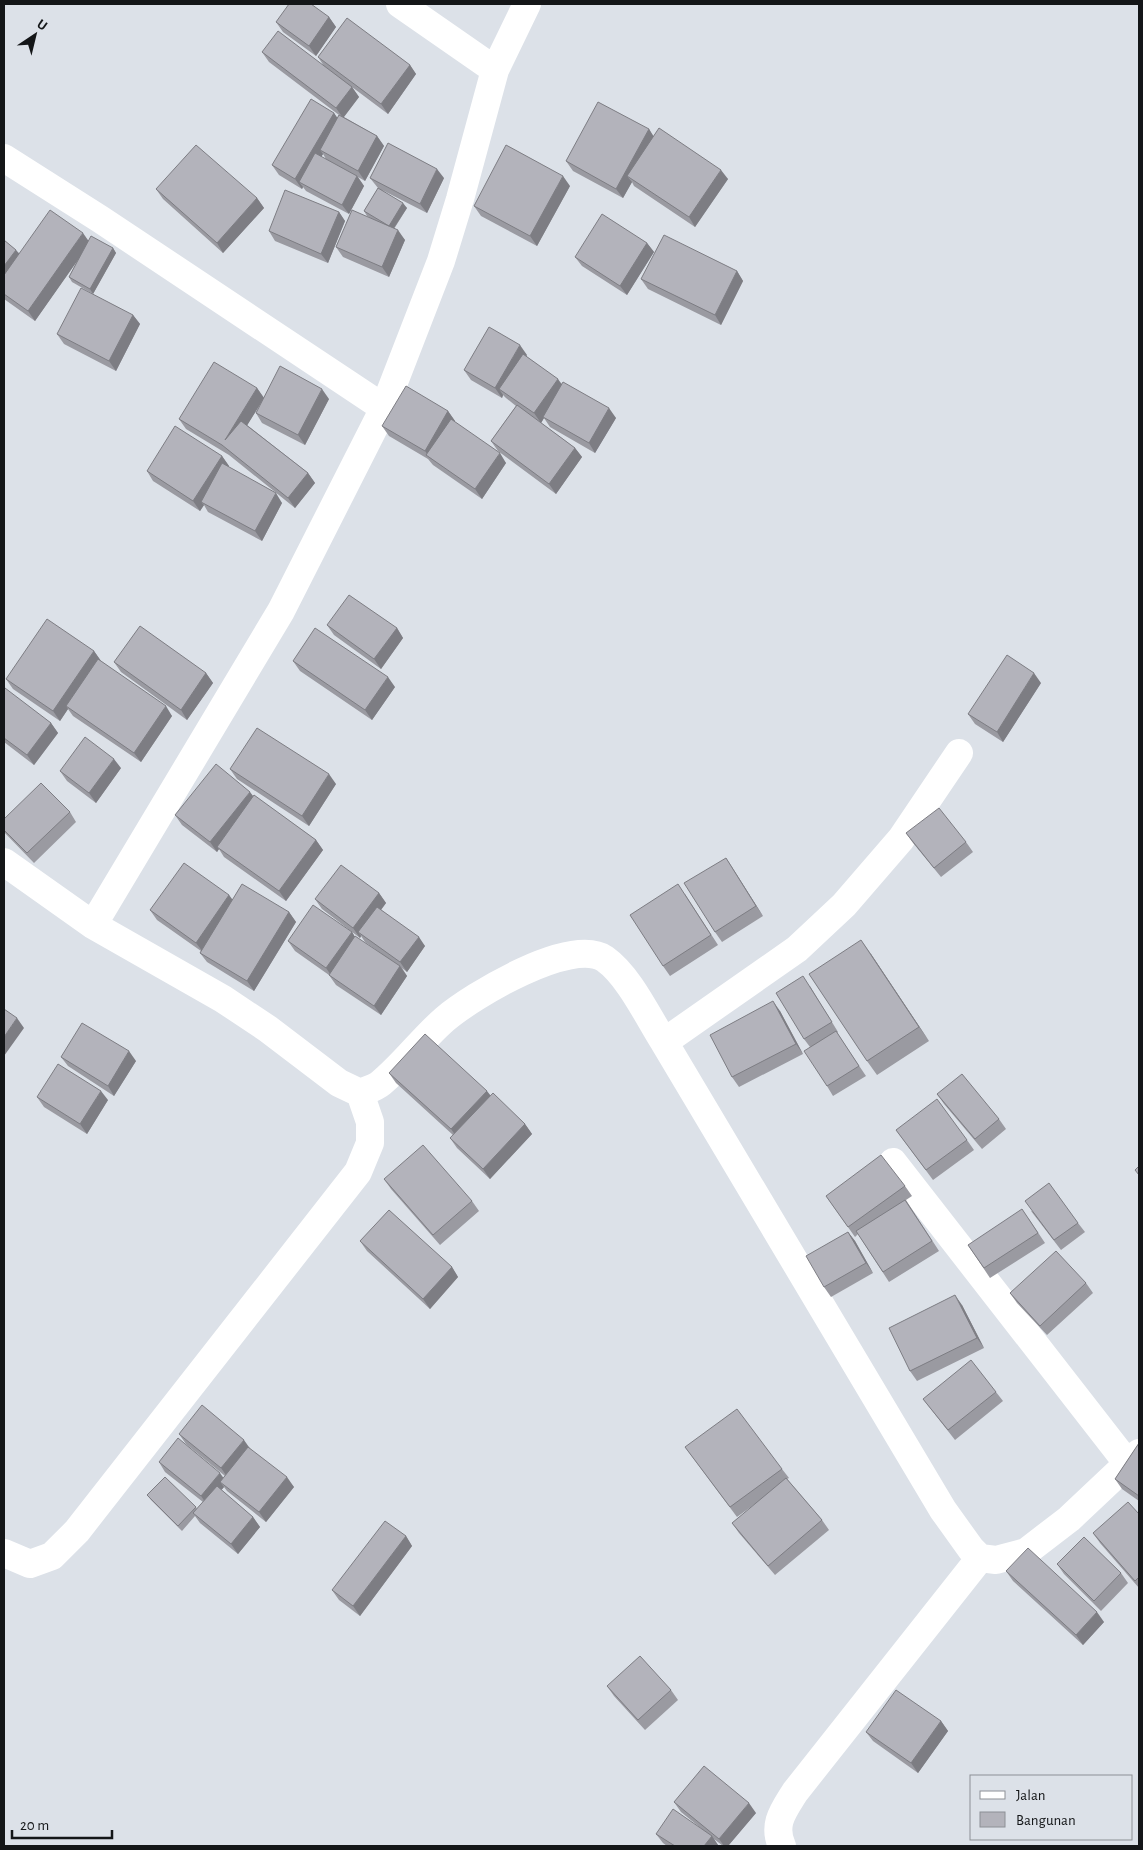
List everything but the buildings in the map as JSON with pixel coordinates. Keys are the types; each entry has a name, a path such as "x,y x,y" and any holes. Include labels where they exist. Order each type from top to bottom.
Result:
{"street":[{"path":"400,4 496,70"},
{"path":"93,924 281,611 384,408 441,261 496,70 527,4"},
{"path":"4,158 100,219 384,408"},
{"path":"664,1042 797,949 844,905 901,839 959,754"},
{"path":"4,862 93,924 223,998 268,1029 339,1083 360,1093 370,1122 370,1143 358,1172 77,1531 52,1556 30,1564 4,1553"},
{"path":"360,1093 379,1084 445,1019 476,996 527,970 562,956 582,953 604,958 622,974 664,1042 944,1510 980,1558 996,1560 1026,1552 1069,1519 1134,1459 893,1162"},
{"path":"782,1846 779,1840 778,1819 795,1792 980,1558"}]}
